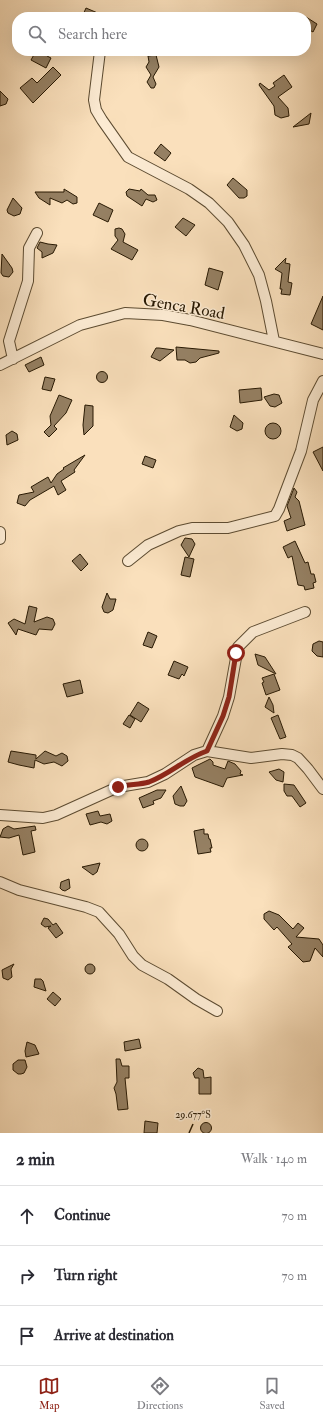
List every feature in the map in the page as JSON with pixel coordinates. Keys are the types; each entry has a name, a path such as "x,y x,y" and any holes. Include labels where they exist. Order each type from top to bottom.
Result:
{"street":[{"path":"99,56 94,100 96,110 102,120 128,157 189,188 209,203 228,222 244,245 258,275 266,300 274,341"},
{"path":"13,360 9,341 28,281 29,248 37,233"},
{"name":"Genca Road","path":"0,365 13,360 80,325 105,317 125,313 163,315 323,354"},
{"path":"128,561 148,545 179,531 192,528 228,528 275,516 279,510 301,451 313,400 323,381"},
{"path":"0,532 0,539"},
{"path":"207,751 223,716 229,697 234,662 238,647 253,632 305,612"},
{"path":"0,816 43,818 56,815 118,787 148,782 165,774 194,755 207,751 251,758 282,754 292,756 298,758 308,768 323,789"},
{"path":"0,882 19,890 86,907 99,912 119,934 133,956 142,965 168,979 196,999 217,1011"}],"building":[{"path":"86,8 95,12 84,12"},
{"path":"311,20 317,24 313,32 311,31"},
{"path":"33,56 47,56 51,58 46,68 31,60"},
{"path":"148,56 156,56 159,67 153,77 156,84 154,88 151,88 147,82 151,75 146,67 149,62"},
{"path":"53,67 61,75 33,103 20,88 32,78 37,83"},
{"path":"284,75 292,87 278,97 288,108 289,116 281,118 275,115 274,106 259,85 260,83 269,90 275,86 273,83"},
{"path":"0,91 8,99 6,104 0,106"},
{"path":"311,113 309,124 293,127"},
{"path":"161,144 171,153 165,161 154,153"},
{"path":"233,178 247,190 247,196 244,198 239,198 227,185"},
{"path":"64,189 77,197 77,203 73,204 67,200 62,203 50,198 50,205 39,198 35,192 64,192"},
{"path":"129,189 140,191 141,189 148,195 155,195 157,200 153,202 146,199 142,206 127,196 126,192"},
{"path":"13,198 22,208 20,214 14,216 8,213 7,210"},
{"path":"99,203 113,210 108,222 93,215"},
{"path":"183,218 195,225 186,236 175,227"},
{"path":"115,229 122,229 125,234 123,242 138,250 132,260 111,249 118,240 115,236"},
{"path":"40,242 57,245 53,253 42,258 42,252 37,248"},
{"path":"2,254 12,268 13,272 9,277 3,276 1,273"},
{"path":"286,258 285,263 290,264 288,282 292,283 290,295 281,294 282,289 280,289 282,273 275,269"},
{"path":"209,268 223,272 218,290 205,285"},
{"path":"323,296 323,330 311,324"},
{"path":"176,347 219,351 219,353 200,358 196,362 190,363 185,360 177,360"},
{"path":"156,348 174,350 160,361 151,357"},
{"path":"41,357 44,365 29,372 25,365"},
{"path":"102,371 106,373 108,377 106,381 102,383 98,381 96,377 98,373"},
{"path":"45,377 55,379 51,391 42,389"},
{"path":"261,388 262,400 240,403 239,390"},
{"path":"274,394 279,395 282,403 275,407 270,406 264,397"},
{"path":"59,395 72,400 66,413 54,426 57,429 49,437 44,432 51,425 50,416"},
{"path":"85,405 93,406 93,426 84,435 83,425"},
{"path":"234,415 243,423 242,429 237,431 230,427"},
{"path":"273,423 280,428 281,431 276,438 273,439 266,434 265,431 270,424"},
{"path":"12,431 17,434 18,440 7,445 6,435"},
{"path":"323,447 323,471 313,452"},
{"path":"85,455 74,470 75,472 61,481 66,490 58,495 54,486 30,500 25,506 17,503 19,495 34,492 31,487 48,477 51,483 57,474 64,469 63,468"},
{"path":"145,456 156,460 153,468 142,464"},
{"path":"294,488 297,492 295,497 299,501 305,525 287,531 284,521 291,518 287,506"},
{"path":"185,538 192,539 195,544 189,557 181,545"},
{"path":"295,541 305,563 308,562 311,574 314,574 316,582 313,583 314,588 305,590 304,586 298,585 292,556 288,558 283,547"},
{"path":"80,554 88,564 81,571 72,561"},
{"path":"185,557 194,559 190,577 181,575"},
{"path":"107,593 110,599 116,599 113,610 108,613 104,612 102,607"},
{"path":"29,606 37,608 34,622 47,617 53,619 55,624 52,630 39,629 36,635 18,629 16,635 8,623 14,619 25,624"},
{"path":"148,632 157,636 152,648 143,645"},
{"path":"319,641 323,642 323,657 317,656 312,651 313,644"},
{"path":"255,654 265,657 276,674 258,665"},
{"path":"174,661 188,667 184,676 182,674 179,679 168,675"},
{"path":"274,674 280,690 266,695 262,678"},
{"path":"80,680 83,693 67,697 63,684"},
{"path":"269,697 273,705 274,713 265,707"},
{"path":"138,702 149,709 141,722 130,715"},
{"path":"129,715 135,719 130,728 123,724"},
{"path":"278,715 286,737 280,739 271,718"},
{"path":"11,751 36,755 36,759 45,751 56,756 62,753 67,756 68,761 62,766 54,762 44,764 35,760 34,768 8,762"},
{"path":"210,759 213,762 213,765 225,769 228,761 235,764 241,771 240,774 243,775 227,778 223,787 195,777 192,768"},
{"path":"279,769 284,772 283,782 276,780 269,772"},
{"path":"284,784 294,785 306,803 300,807 292,796 287,796 284,791"},
{"path":"181,786 187,801 184,806 175,804 173,796"},
{"path":"157,790 166,790 161,798 153,801 154,804 143,808 139,798"},
{"path":"98,811 100,816 110,814 112,821 107,824 101,822 90,825 86,814"},
{"path":"8,826 14,829 35,826 36,830 31,831 35,852 23,855 19,835 9,838 0,837 3,829"},
{"path":"204,829 204,834 208,834 212,848 210,848 211,852 198,854 194,831"},
{"path":"140,839 144,839 148,845 144,851 140,851 136,847 136,843"},
{"path":"100,863 97,872 93,875 82,867"},
{"path":"69,879 70,888 65,891 62,890 60,888 61,882"},
{"path":"269,911 279,915 293,929 298,923 304,928 296,937 319,939 323,945 323,957 315,948 310,961 303,962 288,947 292,944 277,927 274,930 264,919 264,914"},
{"path":"44,918 48,919 53,925 56,923 63,933 56,938 48,928 51,926 45,927 41,924"},
{"path":"14,964 11,969 12,977 8,980 3,978 2,970"},
{"path":"90,964 95,969 90,974 85,969"},
{"path":"35,979 41,979 43,981 46,991 34,987"},
{"path":"53,992 61,999 55,1006 47,999"},
{"path":"139,1039 141,1048 125,1051 124,1042"},
{"path":"27,1042 35,1045 39,1054 26,1057 25,1051"},
{"path":"116,1059 120,1059 122,1066 129,1066 129,1078 125,1078 128,1109 118,1110 114,1088 117,1082"},
{"path":"18,1060 25,1060 27,1067 24,1073 21,1074 18,1074 13,1070 13,1064"},
{"path":"198,1068 203,1070 204,1078 211,1077 211,1094 199,1094 199,1078 195,1078 193,1073"},
{"path":"145,1121 158,1123 157,1133 144,1133"},
{"path":"204,1123 208,1123 210,1124 210,1132 204,1133 201,1130 201,1126"}],"route":[{"path":"118,787 126,784 148,782 165,774 194,755 207,751 223,716 229,697 236,653"}]}
